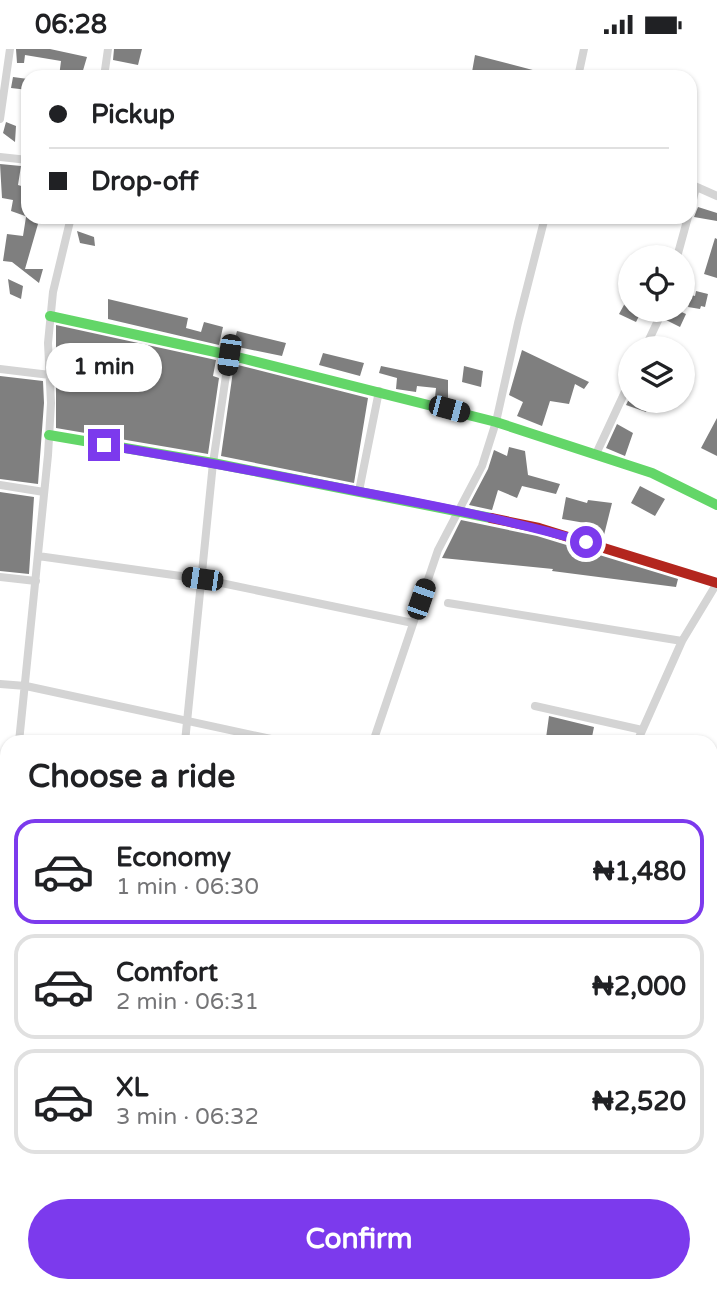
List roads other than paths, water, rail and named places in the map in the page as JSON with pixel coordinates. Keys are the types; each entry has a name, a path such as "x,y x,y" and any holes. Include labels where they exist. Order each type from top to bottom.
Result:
{"street":[{"path":"0,119 10,49"},
{"path":"105,70 108,49"},
{"path":"580,70 584,49"},
{"path":"0,157 21,159"},
{"path":"697,188 717,196"},
{"path":"20,735 49,435 48,343 53,292 69,224"},
{"path":"375,735 438,550 482,466 496,422 543,224"},
{"path":"680,245 686,224"},
{"path":"51,316 229,355 496,422 652,473 717,505"},
{"path":"187,735 213,463 229,355"},
{"path":"0,369 50,375"},
{"path":"359,491 379,391"},
{"path":"596,454 618,407"},
{"path":"49,435 213,463 539,528 717,583 682,641 640,735"},
{"path":"0,485 44,492"},
{"path":"38,556 202,579 412,623"},
{"path":"0,577 36,581"},
{"path":"449,603 682,641"},
{"path":"0,684 26,686 254,735"},
{"path":"535,706 642,730"}]}
